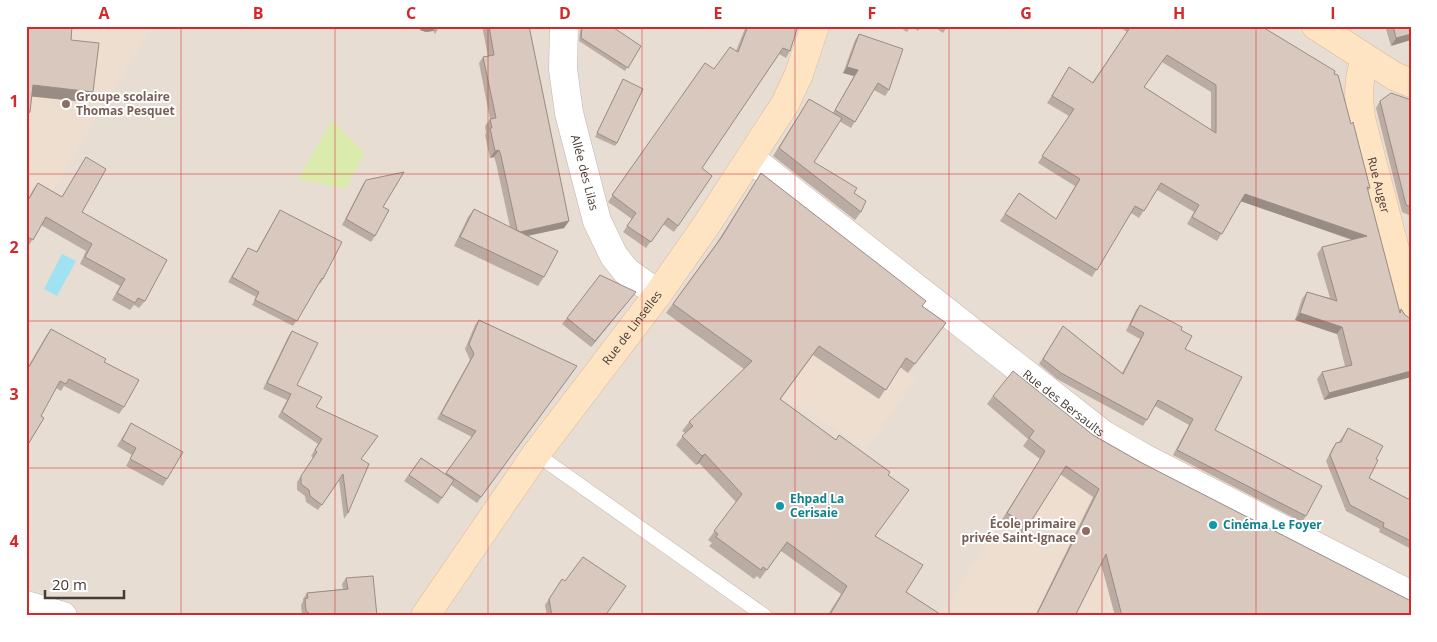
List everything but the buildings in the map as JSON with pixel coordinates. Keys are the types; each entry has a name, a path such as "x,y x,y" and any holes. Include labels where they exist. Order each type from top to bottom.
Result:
{"street":[{"name":"Allée des Lilas","path":"564,26 563,69 568,104 597,221 609,248 620,264 635,278 658,294"},
{"name":"Rue de Linselles","path":"425,616 536,454 658,294 707,224 793,88 815,26"},
{"path":"1328,29 1365,58 1394,76 1411,83"},
{"name":"Rue Auger","path":"1365,58 1359,80 1358,94 1361,118 1411,311"},
{"name":"Rue des Bersaults","path":"750,158 1104,435 1152,463 1411,595"},
{"path":"26,605 63,616"}],"lane":[{"path":"536,454 765,616"}],"shaded area":[{"path":"26,26 1411,26 1411,616 26,616"},
{"name":"Groupe scolaire Thomas Pesquet","path":"26,26 153,26 50,195 26,182"},
{"path":"716,244 917,378 866,448 782,397 666,313"},
{"name":"École primaire privée Saint-Ignace","path":"1064,418 1284,616 941,616"}],"green space":[{"path":"332,120 365,153 345,189 298,179"}],"water":[{"path":"62,254 76,261 57,296 44,289"}],"place":[{"name":"Groupe scolaire Thomas Pesquet","path":"66,104"},
{"name":"Ehpad La Cerisaie","path":"780,506"},
{"name":"Cinéma Le Foyer","path":"1213,525"},
{"name":"École primaire privée Saint-Ignace","path":"1086,531"}]}
